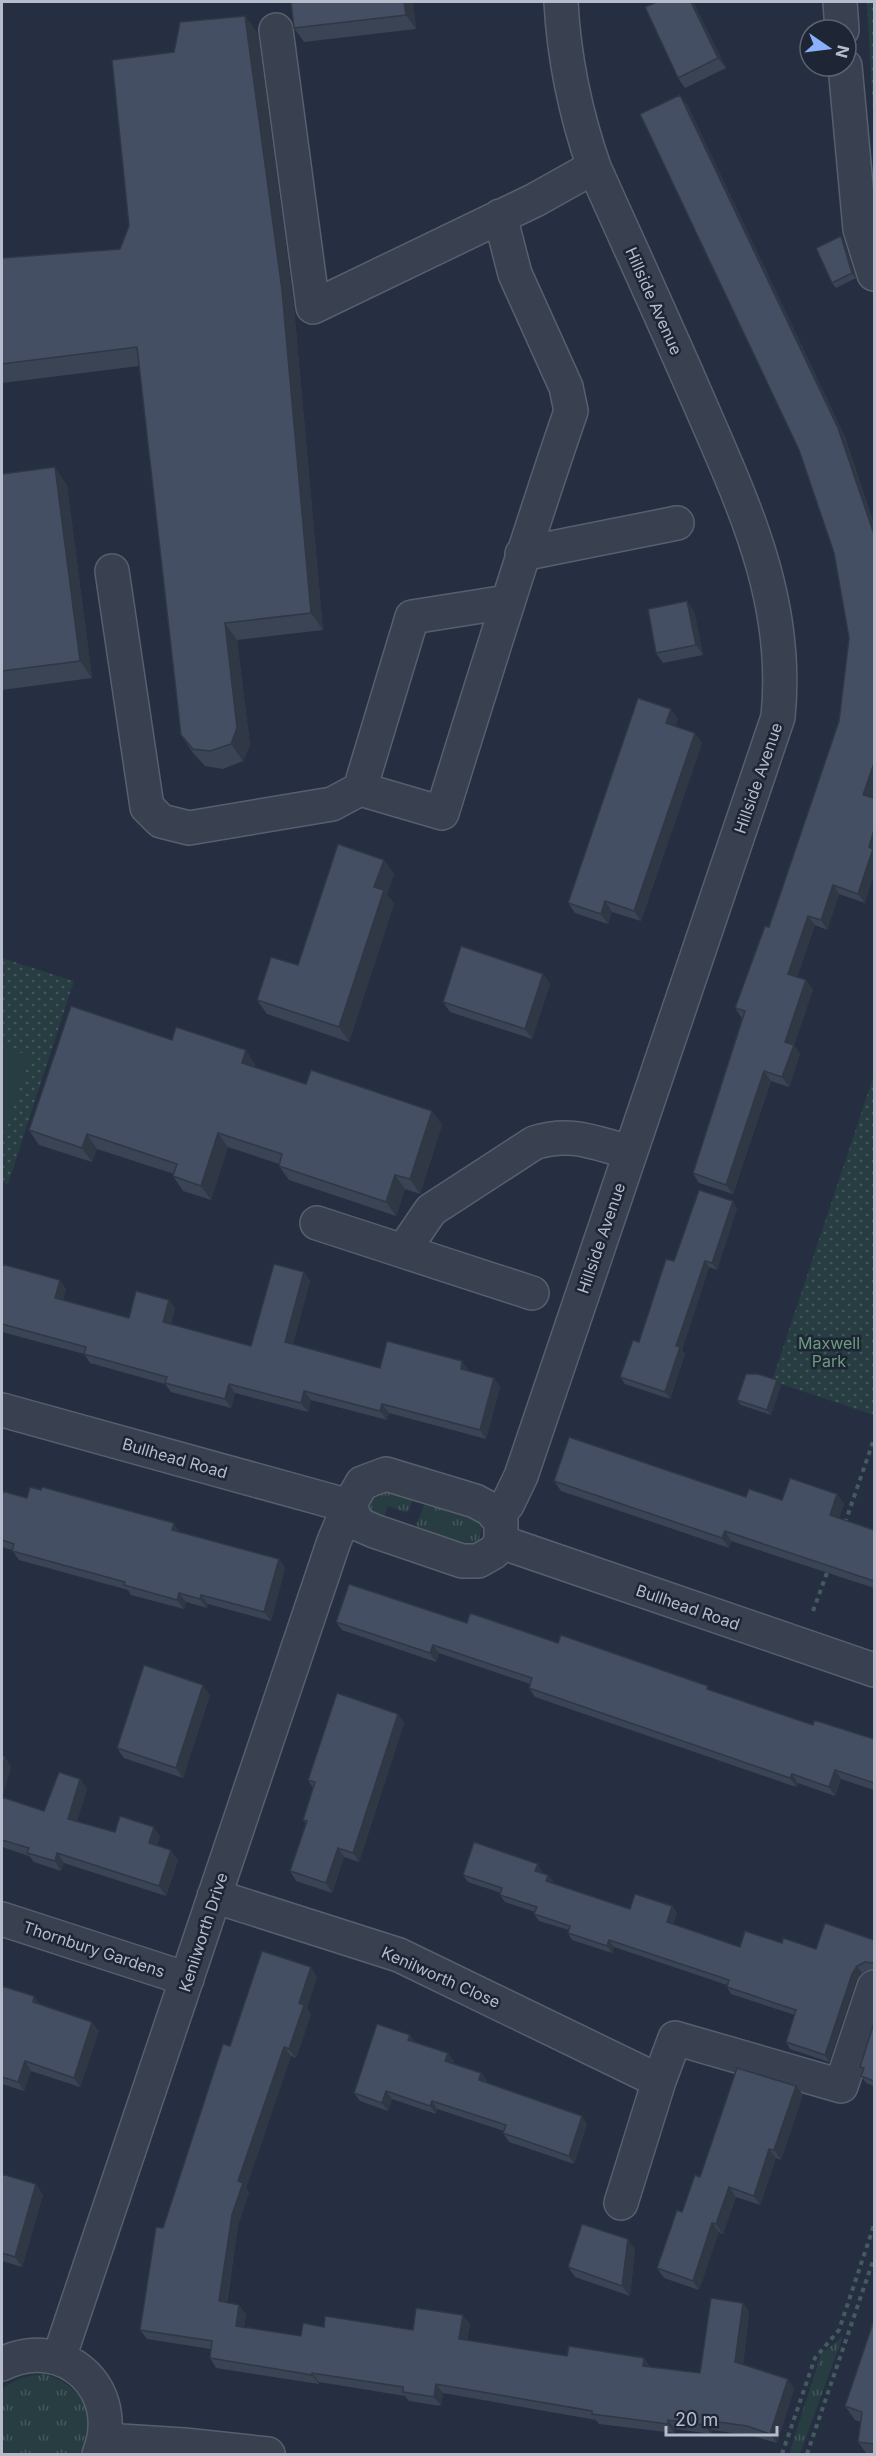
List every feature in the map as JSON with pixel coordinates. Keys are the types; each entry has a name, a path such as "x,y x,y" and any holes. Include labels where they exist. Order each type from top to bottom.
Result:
{"street":[{"name":"Hillside Avenue","path":"498,1528 521,1476 778,717 781,689 779,644 773,603 759,548 706,418 594,167 579,126 568,76 561,2"},
{"path":"840,2 841,18"},
{"path":"276,30 313,307 535,200 594,167"},
{"path":"846,78 860,229 874,274"},
{"path":"112,571 147,807 162,821 189,828 332,804 360,789 442,813 522,554 571,411 566,387 515,274 500,216"},
{"path":"522,554 677,523"},
{"path":"360,789 412,616 507,602"},
{"path":"403,1251 431,1210 534,1143 552,1137 571,1137 630,1152"},
{"path":"316,1223 532,1293"},
{"name":"Bullhead Road","path":"2,1410 349,1506 362,1483 386,1474 475,1501 490,1509 498,1528 801,1646 874,1670"},
{"path":"349,1506 358,1524 374,1532 462,1561 478,1561 494,1552 498,1528"},
{"name":"Kenilworth Drive","path":"59,2358 334,1541 349,1506"},
{"name":"Kenilworth Close","path":"214,1896 399,1956 659,2080"},
{"name":"Thornbury Gardens","path":"2,1919 187,1979"},
{"path":"621,2203 659,2080 675,2038 841,2086 874,1986"},
{"path":"2,2364 15,2358 37,2354 59,2358 77,2368 92,2382 102,2400 107,2420 102,2447 184,2445 268,2454"}],"path":[{"path":"844,1526 874,1439"},
{"path":"801,1646 828,1569"},
{"path":"783,2454 816,2358 839,2330 874,2225"},
{"path":"807,2454 874,2258"}],"green space":[{"path":"867,2 874,2 874,128"},
{"path":"2,958 74,981 8,1184 2,1182"},
{"path":"2,1046 30,1056 5,1132 2,1130"},
{"name":"Maxwell Park","path":"874,1075 874,1415 772,1381"},
{"path":"380,1486 414,1496 408,1513 388,1506 382,1521 370,1516 366,1505"},
{"path":"426,1500 478,1521 482,1528 478,1543 470,1548 415,1528"},
{"path":"843,2336 800,2454 789,2454 821,2354"},
{"path":"45,2374 70,2386 84,2404 87,2426 80,2453 2,2454 2,2389 22,2378"}],"building":[{"path":"291,2 404,2 406,15 294,28"},
{"path":"657,2 691,2 718,58 678,78 645,7"},
{"path":"245,16 282,290 311,613 225,623 237,728 231,744 210,751 193,749 181,735 137,347 2,364 2,258 120,249 129,226 112,60 174,52 180,22"},
{"path":"680,95 838,428 874,534 874,763 863,795 874,798 874,830 869,847 873,849 858,894 833,885 821,920 808,916 788,974 806,980 785,1042 794,1045 782,1077 764,1071 726,1185 693,1173 745,1011 735,1008 765,926 769,927 839,721 849,638 834,553 799,450 640,114"},
{"path":"841,236 852,273 832,283 816,248"},
{"path":"55,467 80,661 2,671 2,474"},
{"path":"687,601 696,645 656,653 648,609"},
{"path":"638,698 671,709 666,723 695,733 634,911 605,901 601,914 568,903"},
{"path":"338,844 384,860 374,887 384,890 339,1027 257,1000 271,957 298,965"},
{"path":"461,946 543,974 525,1029 443,1002"},
{"path":"71,1006 172,1040 176,1027 246,1050 242,1063 306,1084 311,1070 432,1111 410,1179 395,1175 386,1202 279,1166 282,1154 218,1133 201,1186 173,1176 177,1164 87,1134 82,1148 29,1130"},
{"path":"699,1190 733,1201 712,1263 705,1261 676,1346 680,1347 665,1392 620,1377 633,1340 639,1342 666,1259 674,1261"},
{"path":"2,1264 60,1280 55,1298 129,1318 136,1291 169,1300 163,1322 251,1346 274,1264 304,1272 285,1342 380,1368 387,1341 462,1361 461,1369 494,1378 480,1430 382,1404 380,1411 304,1391 301,1403 229,1384 225,1399 165,1383 167,1377 84,1354 86,1347 2,1324"},
{"path":"746,1374 758,1374 777,1380 767,1410 737,1400"},
{"path":"569,1437 746,1497 749,1489 782,1500 790,1478 837,1494 830,1515 874,1530 874,1581 725,1531 722,1538 554,1481"},
{"path":"30,1487 41,1490 42,1487 174,1523 172,1530 279,1559 264,1612 201,1595 200,1599 179,1593 177,1600 124,1585 125,1582 12,1551 14,1544 2,1540 2,1491 27,1498"},
{"path":"349,1584 467,1623 470,1613 558,1643 561,1635 813,1725 814,1720 874,1739 874,1783 835,1770 829,1787 792,1774 790,1778 529,1688 532,1678 433,1645 430,1653 336,1622"},
{"path":"144,1665 203,1685 176,1768 117,1748"},
{"path":"337,1693 398,1714 353,1853 338,1848 326,1883 290,1871 307,1821 303,1820 315,1782 308,1780"},
{"path":"59,1772 80,1779 68,1819 115,1832 120,1816 154,1827 149,1843 171,1850 159,1886 57,1853 55,1861 27,1853 29,1848 2,1840 2,1797 44,1811"},
{"path":"474,1842 538,1864 535,1871 548,1875 546,1881 630,1909 635,1894 672,1906 667,1922 740,1947 745,1931 782,1943 783,1938 816,1949 825,1923 874,1940 874,1963 865,1962 857,1966 852,1974 825,2055 786,2042 796,2010 727,1987 729,1980 609,1940 607,1946 568,1933 570,1926 534,1914 537,1907 500,1895 502,1888 463,1875"},
{"path":"262,1951 311,1967 299,2003 304,2005 289,2049 284,2047 238,2181 243,2183 232,2215 219,2301 239,2305 236,2326 301,2336 303,2323 324,2327 325,2316 413,2330 416,2308 463,2315 459,2339 567,2356 569,2346 644,2358 643,2366 700,2373 711,2298 743,2303 735,2362 788,2379 770,2434 747,2426 705,2420 705,2425 668,2420 668,2424 592,2414 592,2411 436,2384 434,2397 403,2392 403,2387 210,2358 212,2341 140,2330 156,2227 163,2228 223,2044 230,2046"},
{"path":"2,1986 34,1996 33,2002 92,2022 74,2078 25,2061 18,2082 2,2077"},
{"path":"874,2023 874,2081 861,2076 864,2068 860,2067"},
{"path":"377,2024 410,2035 408,2040 448,2053 445,2061 481,2073 479,2080 582,2116 569,2156 503,2133 506,2125 432,2101 430,2106 386,2091 382,2103 354,2093"},
{"path":"737,2068 796,2086 774,2150 769,2149 754,2196 729,2187 716,2224 712,2223 693,2281 657,2268 677,2210 682,2212 695,2175 700,2177"},
{"path":"2,2174 36,2184 15,2257 2,2253"},
{"path":"582,2224 628,2239 622,2286 568,2267"},
{"path":"874,2320 874,2444 858,2442 862,2412 845,2406"}]}
